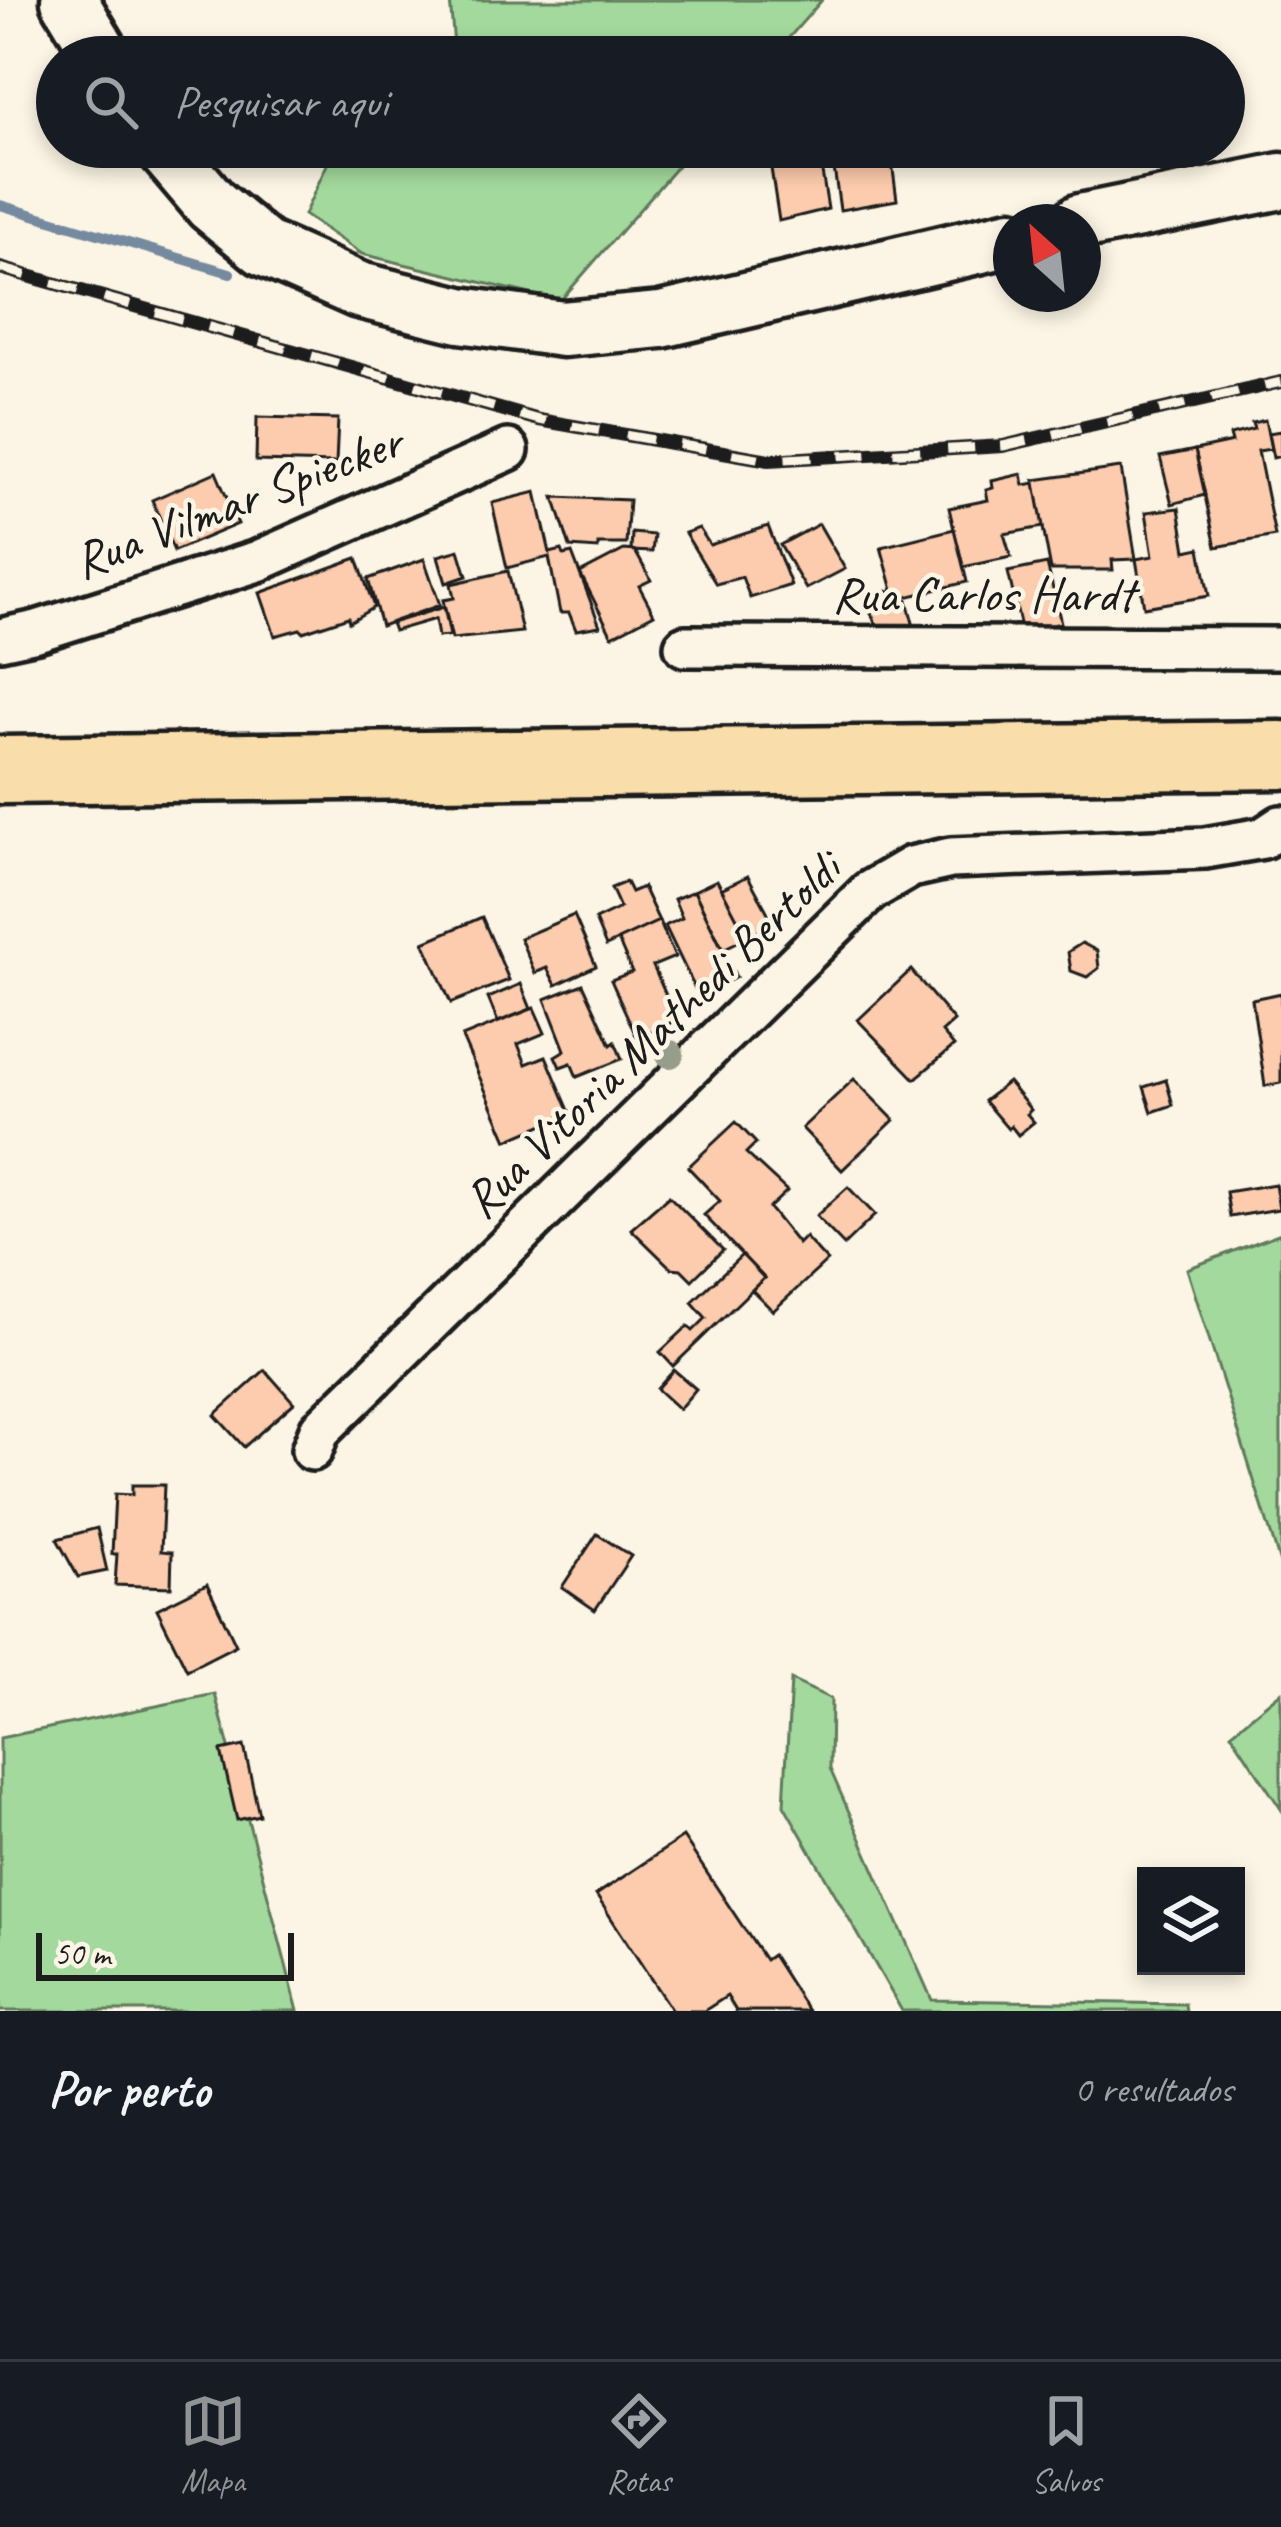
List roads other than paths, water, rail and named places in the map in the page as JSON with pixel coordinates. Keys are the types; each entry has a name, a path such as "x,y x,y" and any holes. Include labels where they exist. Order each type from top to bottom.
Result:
{"highway":[{"path":"0,770 1281,755"}],"street":[{"path":"69,0 90,36"},
{"path":"180,168 212,206 264,248 359,290 460,315 562,329 661,320 993,242"},
{"path":"1101,218 1281,181"},
{"name":"Rua Vilmar Spiecker","path":"0,639 257,561 508,450"},
{"name":"Rua Carlos Hardt","path":"685,646 1281,648"},
{"name":"Rua Vitoria Mathedi Bertoldi","path":"312,1450 320,1430 870,891 911,867 951,858 1204,848 1263,838 1281,826"}],"waterway":[{"path":"0,205 230,273"}],"railway":[{"path":"0,268 539,420 769,460 1003,446 1281,382"}]}
